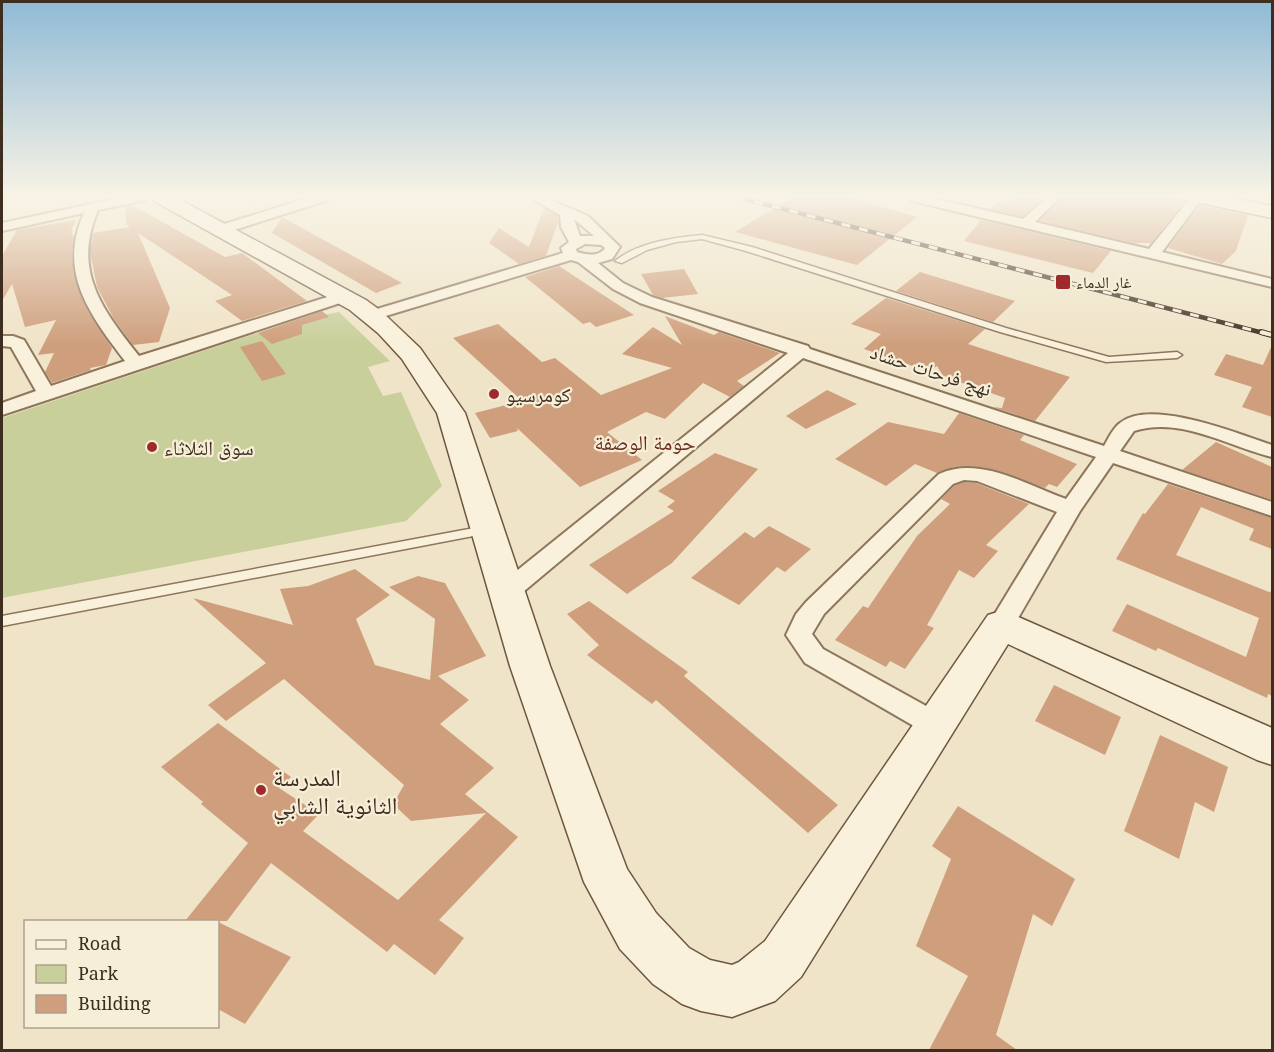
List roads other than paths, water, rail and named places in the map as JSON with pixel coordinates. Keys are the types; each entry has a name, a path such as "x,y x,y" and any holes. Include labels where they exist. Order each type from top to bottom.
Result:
{"street":[{"path":"81,246 81,274 98,315 135,363"},
{"path":"254,246 373,315 412,351 434,382 451,413 530,666 608,882 638,931 671,966 701,985 732,991 756,982 783,959 1001,625 1070,509 1127,427 1147,420 1186,425 1272,452"},
{"path":"575,246 577,252"},
{"path":"373,315 577,252 583,246"},
{"path":"601,246 612,252"},
{"path":"608,246 624,273 618,286"},
{"path":"1116,246 1272,283"},
{"path":"1152,255 1159,246"},
{"name":"نهج فرحات حشاد","path":"577,252 618,286 646,300 1111,453 1272,509"},
{"path":"2,409 135,363 343,297"},
{"path":"2,341 13,341 18,344 46,393"},
{"path":"508,591 802,350"},
{"path":"936,725 814,656 799,635 805,621 946,479 954,474 970,472 984,476 1070,509"},
{"path":"1001,625 1272,747"}],"lane":[{"path":"612,252 652,246"},
{"path":"738,246 1003,330 1109,360 1177,355"},
{"path":"2,621 486,529"}],"railway":[{"path":"927,246 1267,334"},
{"path":"1261,332 1272,335"}],"place":[{"name":"غار الدماء","path":"1063,282"},
{"name":"كومرسيو","path":"494,394"},
{"name":"سوق الثلاثاء","path":"152,447"},
{"name":"المدرسة الثانوية الشابي","path":"261,790"}],"district":[{"name":"حومة الوصفة","path":"645,442"}]}
